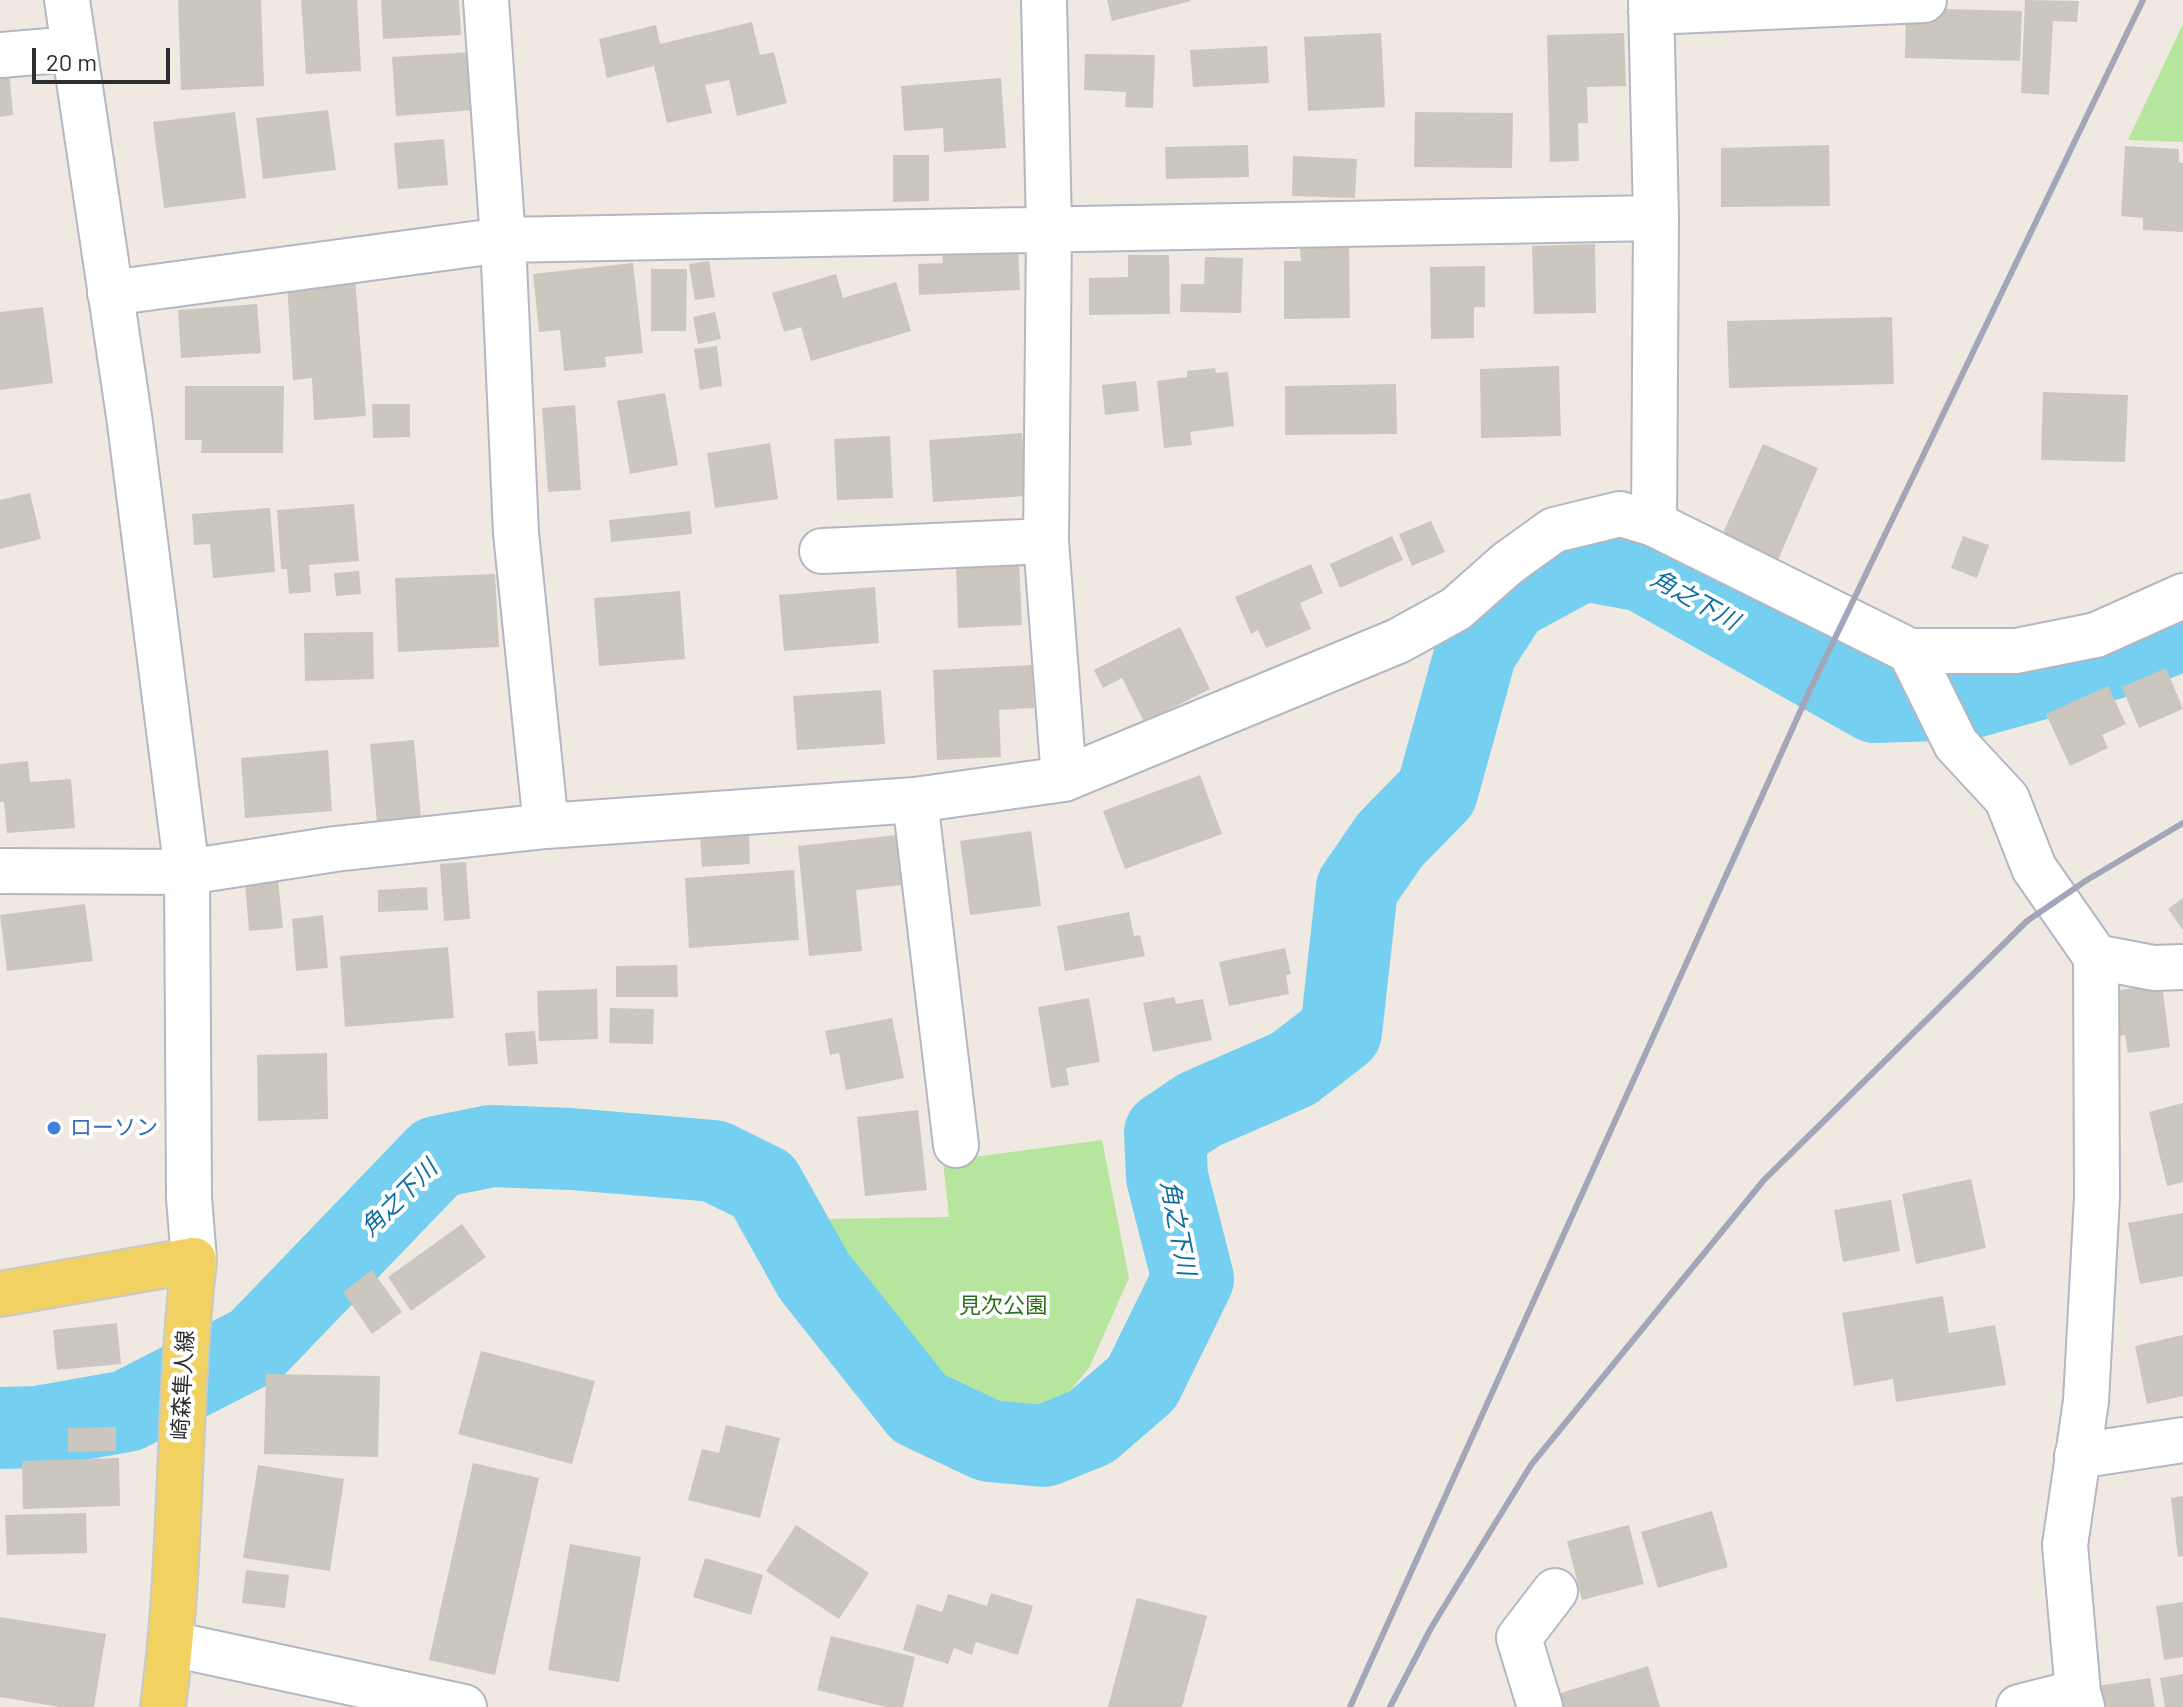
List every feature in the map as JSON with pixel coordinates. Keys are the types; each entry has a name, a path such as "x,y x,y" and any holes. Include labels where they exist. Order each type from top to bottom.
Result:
{"main road":[{"path":"0,1294 194,1260"},
{"name":"崎森隼人線","path":"163,1707 172,1644 181,1421 194,1260"}],"street":[{"path":"67,0 130,423 187,872 189,1198 194,1260"},
{"path":"486,0 503,240 516,533 546,826"},
{"path":"1044,0 1049,230 1046,541 1064,779"},
{"path":"1654,524 1656,218 1651,6 1924,0"},
{"path":"0,55 73,49"},
{"path":"110,293 503,240 1656,218"},
{"path":"0,871 187,872 335,849 546,826 915,800 1064,779 1398,641 1456,609 1508,563 1554,530 1620,514 1654,524 1915,659 2016,651 2096,635 2183,596"},
{"path":"822,551 1046,541"},
{"path":"1915,659 1956,744 2007,799 2034,868 2096,957 2097,1197 2086,1401 2065,1545 2080,1699 2019,1707"},
{"path":"915,800 956,1145"},
{"path":"2096,957 2154,968 2183,967"},
{"path":"2077,1456 2183,1440"},
{"path":"1540,1707 1519,1638 1555,1591"},
{"path":"172,1644 464,1707"}],"green space":[{"path":"2183,24 2183,142 2128,140"},
{"name":"見次公園","path":"1102,1140 1129,1278 1089,1368 1059,1404 999,1414 952,1399 915,1381 872,1333 819,1219 949,1217 943,1161"}],"building":[{"path":"178,0 261,0 264,86 181,90"},
{"path":"301,0 357,0 361,71 306,74"},
{"path":"381,0 459,0 461,35 383,39"},
{"path":"1107,0 1190,0 1191,1 1112,21"},
{"path":"2025,0 2079,1 2077,22 2053,21 2049,95 2021,93"},
{"path":"1906,8 2022,11 2020,61 1905,58"},
{"path":"752,22 760,55 774,52 787,103 737,116 729,80 705,85 712,113 667,123 654,66 607,78 599,39 656,25 660,44"},
{"path":"1381,33 1385,107 1308,111 1304,37"},
{"path":"1624,33 1626,86 1587,87 1588,123 1578,123 1579,161 1550,162 1547,35"},
{"path":"1267,46 1269,83 1193,87 1190,50"},
{"path":"472,52 476,110 396,116 392,57"},
{"path":"1085,54 1155,55 1153,108 1125,107 1126,92 1084,90"},
{"path":"9,68 13,115 0,117 0,69"},
{"path":"1001,78 1006,148 944,152 943,128 904,131 901,86"},
{"path":"328,110 336,170 263,179 256,118"},
{"path":"235,112 246,198 164,208 153,122"},
{"path":"1415,112 1513,113 1512,168 1414,167"},
{"path":"444,139 448,185 398,189 394,143"},
{"path":"1248,145 1249,177 1166,179 1165,147"},
{"path":"1829,145 1830,206 1721,207 1721,148"},
{"path":"2125,146 2179,149 2179,162 2183,163 2183,232 2143,230 2143,218 2121,216"},
{"path":"893,155 929,155 929,201 893,202"},
{"path":"1293,156 1357,159 1355,198 1292,196"},
{"path":"1595,244 1596,313 1534,314 1532,246"},
{"path":"1018,245 1020,290 919,295 918,264 943,263 942,249"},
{"path":"1349,247 1350,318 1284,319 1284,261 1301,261 1300,248"},
{"path":"1128,255 1169,255 1170,314 1089,315 1089,278 1128,277"},
{"path":"1205,257 1243,258 1241,313 1180,312 1181,284 1204,284"},
{"path":"709,261 715,297 695,300 689,264"},
{"path":"633,263 643,353 605,357 606,367 564,371 560,330 539,332 533,274"},
{"path":"1485,266 1485,307 1474,307 1474,338 1431,339 1430,267"},
{"path":"651,269 687,269 686,331 651,331"},
{"path":"836,274 843,298 896,282 911,331 811,361 801,327 784,332 772,293"},
{"path":"355,278 366,416 314,420 312,378 293,380 287,283"},
{"path":"257,304 261,353 181,358 178,310"},
{"path":"43,307 53,383 0,390 0,312"},
{"path":"715,312 721,339 698,344 693,317"},
{"path":"1892,317 1894,384 1729,388 1727,321"},
{"path":"717,346 722,386 700,390 694,349"},
{"path":"1559,366 1561,436 1481,438 1480,369"},
{"path":"1215,368 1216,373 1228,372 1234,426 1190,432 1192,445 1164,448 1157,381 1187,377 1187,371"},
{"path":"1136,381 1139,411 1105,415 1102,385"},
{"path":"1396,384 1397,434 1285,435 1285,386"},
{"path":"185,386 284,386 283,453 201,453 202,440 185,440"},
{"path":"2043,392 2128,395 2125,462 2041,460"},
{"path":"665,393 678,465 630,474 617,401"},
{"path":"372,404 410,404 410,437 373,438"},
{"path":"575,405 581,490 548,492 542,408"},
{"path":"1022,433 1027,496 933,502 929,440"},
{"path":"890,436 893,498 837,500 834,439"},
{"path":"770,443 778,499 715,508 707,453"},
{"path":"1763,444 1818,468 1774,569 1718,544"},
{"path":"30,493 41,539 0,549 0,500"},
{"path":"354,504 359,561 309,565 311,592 289,594 287,569 281,569 277,510"},
{"path":"270,508 275,572 213,578 210,544 194,545 192,514"},
{"path":"690,511 692,534 611,542 609,520"},
{"path":"1431,521 1445,552 1412,566 1399,534"},
{"path":"1392,536 1403,560 1340,588 1330,564"},
{"path":"1963,536 1989,545 1977,578 1951,568"},
{"path":"1019,558 1022,625 958,628 956,561"},
{"path":"1311,564 1323,593 1300,603 1311,629 1266,648 1258,630 1251,634 1235,597"},
{"path":"359,571 361,594 336,596 334,573"},
{"path":"495,574 499,647 398,652 395,578"},
{"path":"875,587 879,643 784,651 779,595"},
{"path":"680,591 685,659 599,666 594,598"},
{"path":"1180,627 1210,689 1144,722 1122,678 1103,688 1094,670"},
{"path":"373,632 374,679 305,681 304,633"},
{"path":"1032,665 1034,708 999,710 1001,757 937,760 933,670"},
{"path":"2166,668 2183,709 2139,728 2122,687"},
{"path":"2108,686 2126,724 2102,735 2108,748 2070,766 2046,714"},
{"path":"881,690 885,744 797,750 793,696"},
{"path":"414,740 421,819 377,823 370,744"},
{"path":"328,750 332,811 245,818 241,758"},
{"path":"28,761 30,782 71,779 75,828 7,833 4,802 0,802 0,764"},
{"path":"1200,775 1222,834 1125,869 1103,811"},
{"path":"1031,831 1041,906 970,915 960,841"},
{"path":"749,834 750,864 702,867 700,838"},
{"path":"897,835 903,885 856,890 862,951 809,956 798,846"},
{"path":"466,862 470,919 444,921 440,864"},
{"path":"794,870 799,940 689,948 685,878"},
{"path":"278,879 283,928 249,931 245,882"},
{"path":"427,887 428,910 378,912 378,890"},
{"path":"2183,898 2183,930 2168,909"},
{"path":"85,904 93,961 7,971 0,915"},
{"path":"1129,912 1134,936 1140,935 1145,956 1065,971 1057,926"},
{"path":"323,915 328,968 296,971 292,919"},
{"path":"448,947 454,1018 345,1027 340,956"},
{"path":"1285,948 1291,974 1286,975 1289,994 1229,1006 1219,962"},
{"path":"677,965 678,997 616,997 616,966"},
{"path":"2162,984 2170,1047 2128,1053 2125,1035 2112,1037 2106,992"},
{"path":"597,989 598,1039 539,1041 537,991"},
{"path":"1174,997 1176,1004 1203,999 1212,1040 1153,1052 1143,1003"},
{"path":"1089,998 1100,1062 1066,1068 1069,1085 1051,1088 1038,1007"},
{"path":"610,1008 654,1009 653,1044 609,1043"},
{"path":"892,1018 904,1078 846,1090 839,1053 830,1055 825,1031"},
{"path":"535,1031 538,1064 508,1066 505,1033"},
{"path":"327,1053 328,1119 258,1121 257,1055"},
{"path":"2183,1103 2183,1182 2167,1186 2149,1112"},
{"path":"918,1110 927,1190 865,1196 857,1117"},
{"path":"1971,1179 1986,1248 1916,1264 1902,1194"},
{"path":"1891,1200 1900,1251 1843,1262 1834,1210"},
{"path":"2183,1213 2183,1276 2140,1284 2128,1223"},
{"path":"462,1224 486,1257 411,1311 388,1277"},
{"path":"372,1270 402,1312 372,1334 343,1292"},
{"path":"1943,1296 1949,1333 1995,1325 2006,1385 1896,1402 1893,1379 1854,1386 1842,1313"},
{"path":"117,1323 121,1364 57,1370 53,1330"},
{"path":"2183,1335 2183,1396 2147,1404 2135,1346"},
{"path":"481,1351 595,1381 572,1464 458,1434"},
{"path":"266,1374 380,1376 378,1457 264,1454"},
{"path":"726,1425 780,1438 760,1518 688,1500 702,1449 719,1453"},
{"path":"116,1427 116,1451 68,1452 68,1428"},
{"path":"119,1458 120,1506 23,1509 22,1461"},
{"path":"473,1463 539,1478 495,1675 429,1660"},
{"path":"258,1465 344,1479 330,1571 243,1558"},
{"path":"2183,1496 2183,1556 2178,1557 2171,1498"},
{"path":"1712,1511 1728,1567 1658,1588 1641,1532"},
{"path":"86,1513 87,1553 7,1555 5,1515"},
{"path":"796,1525 869,1573 839,1619 766,1571"},
{"path":"1629,1525 1644,1584 1582,1600 1567,1541"},
{"path":"570,1544 641,1557 619,1682 548,1670"},
{"path":"705,1558 763,1575 751,1615 693,1597"},
{"path":"246,1570 289,1575 285,1608 242,1603"},
{"path":"991,1593 1033,1606 1018,1655 976,1642 972,1655 954,1648 948,1664 903,1650 917,1604 942,1612 948,1594 987,1606"},
{"path":"1137,1598 1207,1616 1182,1707 1108,1707"},
{"path":"2183,1602 2183,1657 2164,1660 2156,1606"},
{"path":"0,1617 106,1634 94,1707 59,1707 0,1697"},
{"path":"831,1636 915,1657 903,1707 886,1707 817,1690"},
{"path":"1648,1666 1660,1707 1554,1707 1551,1696"},
{"path":"2183,1674 2183,1707 2165,1707 2160,1678"},
{"path":"2150,1678 2155,1707 2101,1707 2097,1686"}],"waterway":[{"name":"角之下川","path":"0,1428 37,1427 127,1411 256,1345 437,1157 491,1146 714,1161 763,1185 814,1276 919,1408 989,1441 1044,1446 1091,1427 1142,1383 1193,1279 1167,1177 1165,1133 1199,1110 1293,1069 1341,1032 1357,888 1390,840 1437,792 1476,651 1509,600 1583,560 1643,571 1875,702 1966,699 2110,659 2183,629"}],"railway":[{"path":"1350,1707 1809,692 2143,0"},
{"path":"1390,1707 1431,1628 1531,1465 1764,1180 2027,921 2087,880 2183,823"}],"place":[{"name":"ローソン","path":"54,1128"}]}
